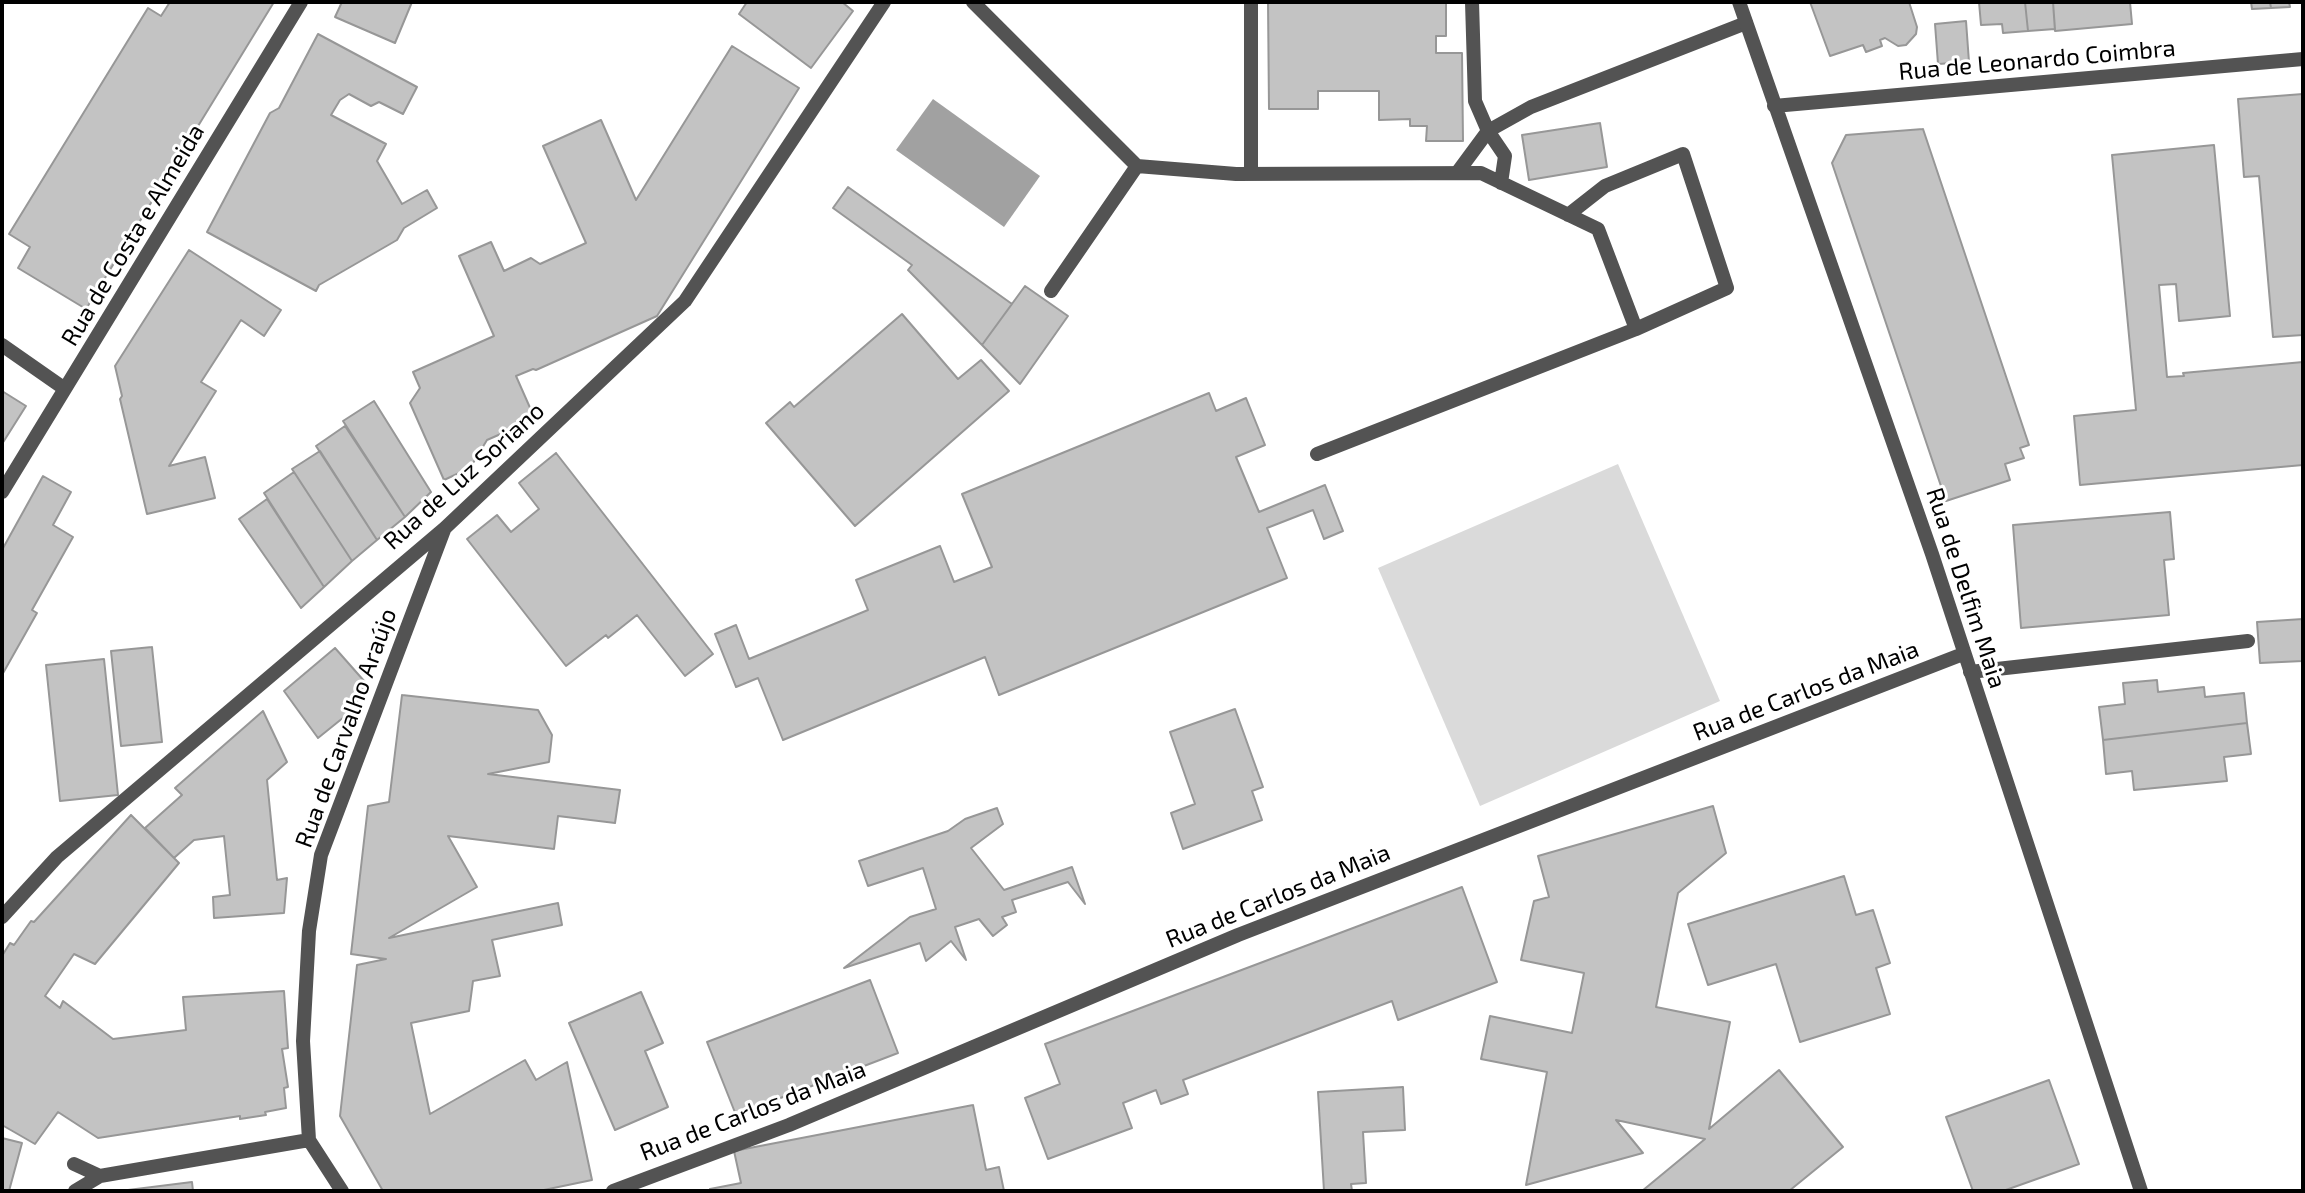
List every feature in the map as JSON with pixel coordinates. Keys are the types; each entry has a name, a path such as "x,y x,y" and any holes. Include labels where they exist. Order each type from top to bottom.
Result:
{"street":[{"name":"Rua de Costa e Almeida","path":"2,492 302,2"},
{"name":"Rua de Luz Soriano","path":"2,917 57,857 445,528 685,301 884,2"},
{"path":"973,2 1136,166 1251,174 1481,173 1598,229 1636,329"},
{"path":"1251,2 1251,174"},
{"path":"1472,2 1475,101 1488,131 1505,156 1501,183"},
{"name":"Rua de Delfim Maia","path":"1739,2 1932,554 2140,1191"},
{"path":"1457,173 1488,131 1531,107 1746,23"},
{"name":"Rua de Leonardo Coimbra","path":"1774,106 2303,59"},
{"path":"1317,454 1636,329 1727,288 1683,154 1605,186 1568,215"},
{"path":"1051,291 1136,166"},
{"path":"2,345 65,389"},
{"name":"Rua de Carvalho Araújo","path":"342,1191 309,1140 303,1041 309,931 321,855 445,528"},
{"path":"1970,671 2248,641"},
{"name":"Rua de Carlos da Maia","path":"613,1191 633,1187 789,1125 1238,935 1963,654"},
{"path":"75,1191 100,1176 309,1140"},
{"path":"74,1164 100,1176"}],"shaded area":[{"path":"933,99 1040,176 1004,227 896,150"},
{"path":"1618,464 1720,701 1480,806 1378,568"}],"building":[{"path":"170,2 274,2 86,309 18,268 30,247 9,234 148,8 161,16"},
{"path":"342,2 412,2 395,43 335,17"},
{"path":"747,2 842,2 853,11 811,68 739,14"},
{"path":"1268,2 1446,2 1446,36 1436,36 1436,53 1462,53 1463,141 1426,141 1427,126 1410,126 1410,119 1379,120 1379,91 1318,91 1318,109 1269,109"},
{"path":"1810,2 1909,2 1917,27 1916,34 1906,45 1898,46 1885,38 1880,40 1882,46 1866,52 1863,45 1830,56"},
{"path":"1979,2 2025,2 2028,31 2003,33 2002,24 1981,25"},
{"path":"2025,2 2053,2 2055,29 2028,31"},
{"path":"2053,2 2130,2 2132,24 2055,31"},
{"path":"2251,2 2270,2 2271,8 2252,9"},
{"path":"2270,2 2289,2 2290,7 2271,8"},
{"path":"1966,21 1969,62 1938,64 1935,24"},
{"path":"318,34 417,87 403,114 379,102 371,106 349,94 340,100 331,115 386,144 377,161 402,204 427,190 437,208 404,228 397,240 319,285 316,291 207,232 270,113 279,108"},
{"path":"732,46 799,88 657,316 536,370 516,376 535,419 487,440 470,468 444,480 410,403 420,388 413,372 494,336 459,256 491,242 504,271 531,258 540,264 586,243 543,146 601,120 636,200"},
{"path":"2303,94 2303,335 2273,337 2259,176 2244,177 2238,99"},
{"path":"1600,123 1607,167 1529,180 1522,135"},
{"path":"1923,129 2029,445 2020,448 2024,458 2005,464 2010,480 1946,501 1832,163 1846,135"},
{"path":"2214,145 2230,316 2179,321 2176,284 2159,285 2167,377 2184,376 2183,373 2303,362 2303,465 2080,485 2074,416 2136,410 2112,155"},
{"path":"848,187 1012,304 982,345 908,270 912,265 833,208"},
{"path":"189,250 281,310 264,336 241,320 201,382 216,391 169,466 205,457 215,498 147,514 115,366"},
{"path":"1025,286 1068,316 1020,384 982,345"},
{"path":"902,314 958,379 981,360 1009,391 855,526 766,423 790,402 794,407"},
{"path":"2,391 26,406 2,444"},
{"path":"1209,393 1216,411 1246,398 1265,445 1236,457 1259,512 1325,485 1343,531 1324,539 1313,510 1267,528 1287,578 999,695 985,657 783,740 758,678 736,687 715,634 736,625 749,659 868,610 856,580 940,546 954,582 992,567 962,494"},
{"path":"374,401 431,492 405,517 343,421"},
{"path":"345,426 405,517 377,540 316,446"},
{"path":"320,451 377,540 352,561 292,469"},
{"path":"556,453 713,654 685,676 637,615 566,666 467,539 497,515 511,532 539,509 519,483"},
{"path":"294,472 352,561 324,587 264,493"},
{"path":"43,476 71,492 53,525 73,537 32,610 37,613 2,675 2,550"},
{"path":"267,499 324,587 301,608 239,519"},
{"path":"2170,512 2174,559 2164,560 2169,615 2021,628 2013,525"},
{"path":"2303,619 2303,661 2260,663 2257,622"},
{"path":"152,647 162,742 121,746 111,651"},
{"path":"335,648 365,682 354,709 318,738 284,691"},
{"path":"104,659 118,795 60,801 46,665"},
{"path":"2157,680 2158,692 2204,687 2205,697 2244,693 2247,723 2103,740 2099,707 2125,704 2123,683"},
{"path":"402,695 538,710 552,735 549,762 488,774 620,790 615,823 558,816 554,849 448,836 477,887 389,938 558,903 562,925 492,940 500,976 473,981 469,1011 411,1023 430,1114 525,1060 536,1080 567,1062 592,1180 539,1191 383,1191 340,1116 357,965 386,959 351,954 368,806 389,802"},
{"path":"1235,709 1263,787 1252,791 1262,820 1183,849 1171,813 1195,804 1170,732"},
{"path":"263,711 287,762 267,780 277,880 287,878 284,913 214,918 213,897 230,895 224,836 194,840 174,858 145,828 182,795 175,788"},
{"path":"2247,723 2251,754 2224,757 2227,781 2134,790 2132,771 2106,774 2103,740"},
{"path":"1713,806 1726,853 1678,893 1656,1007 1730,1022 1709,1129 1779,1070 1843,1147 1789,1191 1642,1191 1705,1139 1616,1120 1643,1153 1526,1185 1547,1072 1481,1059 1490,1016 1572,1033 1584,973 1521,960 1534,901 1549,897 1538,856"},
{"path":"997,808 1003,824 971,848 1004,890 1072,867 1085,904 1068,882 1012,900 1016,912 1002,917 1007,925 993,936 979,919 955,927 966,960 951,941 926,961 920,943 844,968 910,917 936,909 923,868 868,886 859,861 948,831 965,819"},
{"path":"131,815 179,863 95,964 74,954 45,996 60,1008 63,1001 113,1039 186,1030 183,997 284,991 288,1048 282,1049 288,1087 284,1088 286,1108 265,1112 266,1115 240,1119 240,1116 98,1138 58,1112 35,1144 2,1125 2,956 10,943 14,945 31,921 34,922"},
{"path":"1844,876 1856,915 1873,910 1890,963 1876,968 1890,1014 1800,1042 1776,964 1708,985 1688,924"},
{"path":"1462,887 1497,982 1398,1020 1392,1001 1183,1080 1188,1094 1161,1104 1156,1090 1123,1103 1132,1128 1048,1159 1025,1098 1060,1084 1045,1044"},
{"path":"870,980 898,1053 736,1115 707,1042"},
{"path":"641,992 663,1043 645,1051 668,1107 615,1130 569,1023"},
{"path":"2049,1080 2079,1164 2003,1191 1973,1191 1946,1117"},
{"path":"1403,1087 1405,1130 1363,1132 1366,1183 1351,1184 1352,1191 1324,1191 1318,1092"},
{"path":"973,1105 986,1170 999,1167 1004,1191 710,1189 741,1183 734,1151"},
{"path":"2,1138 22,1143 9,1191 2,1191"},
{"path":"192,1182 193,1191 120,1191"}]}
